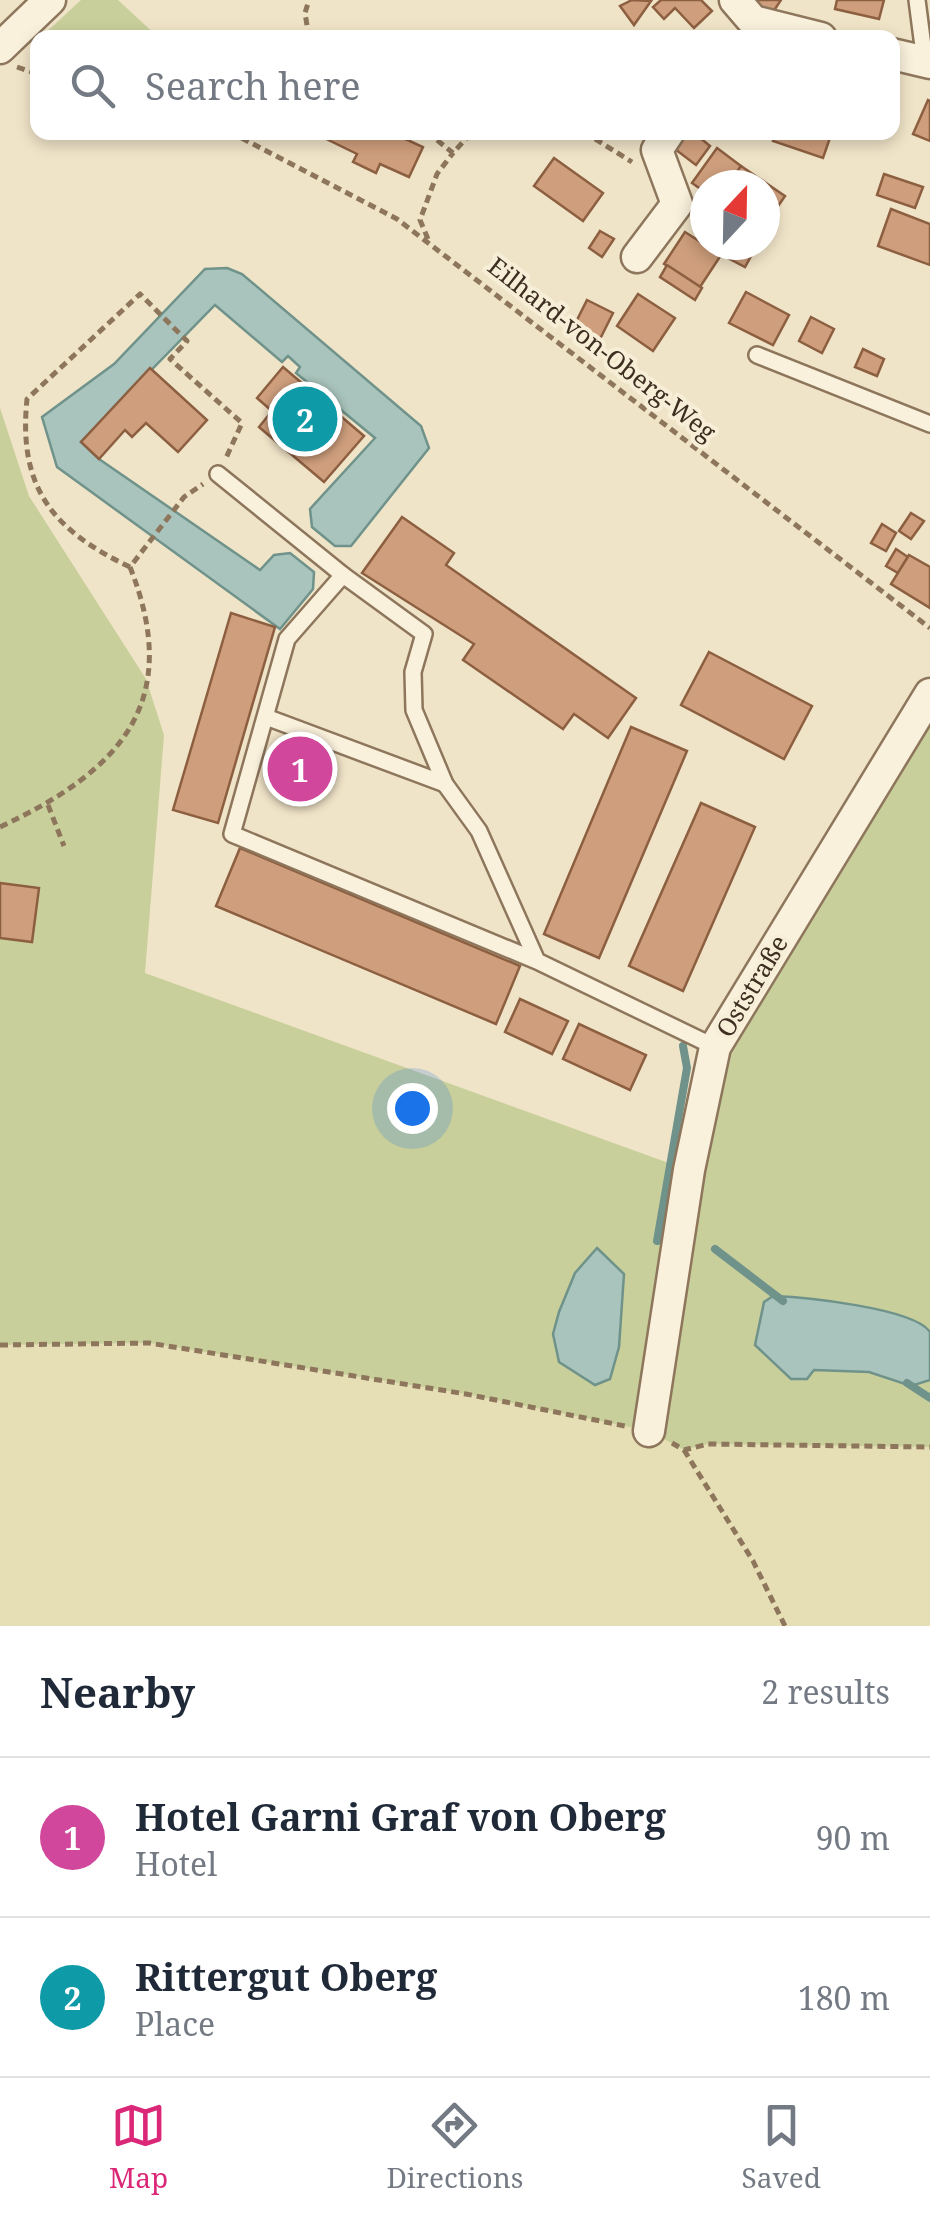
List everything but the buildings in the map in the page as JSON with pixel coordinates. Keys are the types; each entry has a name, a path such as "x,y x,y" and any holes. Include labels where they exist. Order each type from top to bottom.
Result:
{"street":[{"path":"0,48 50,0"},
{"path":"743,20 786,30"},
{"path":"900,56 927,62"},
{"path":"637,257 676,204 663,141"},
{"name":"Oststraße","path":"649,1431 689,1170 715,1047 930,694"}],"lane":[{"path":"917,0 927,62"},
{"path":"757,355 930,424"},
{"path":"218,474 343,575 424,634 413,672 414,710 445,784 479,831 537,961"},
{"path":"343,575 288,639 232,834 537,961 715,1047"},
{"path":"266,717 445,784"}],"path":[{"path":"307,30 305,13 309,0"},
{"name":"Eilhard-von-Oberg-Weg","path":"245,140 398,219 930,628"},
{"path":"437,140 453,153"},
{"path":"430,242 420,220 437,174 465,140"},
{"path":"595,140 628,164 663,141"},
{"path":"0,827 48,804 102,765 141,712 150,658 146,610 130,568 84,546 36,493 22,441 27,399 140,294 187,341 170,359 242,423 218,474"},
{"path":"130,568 184,497"},
{"path":"48,804 64,846"},
{"path":"0,1345 149,1343 466,1394 649,1431 684,1450 753,1561 785,1626"},
{"path":"684,1450 708,1444 930,1447"}],"shaded area":[{"path":"149,1343 466,1394 649,1431 684,1450 708,1444 930,1447 930,1626 0,1626 0,1345"}],"green space":[{"path":"81,0 118,0 150,30 49,30"},
{"path":"0,408 29,496 146,679 164,735 145,973 688,1170 715,1047 930,693 930,1447 708,1444 684,1450 649,1431 466,1394 149,1343 0,1345"}],"water":[{"path":"227,268 242,274 421,426 429,448 351,546 335,546 312,527 310,509 375,438 296,373 300,367 288,356 282,362 215,305 81,442 99,459 260,570 274,555 290,553 314,572 313,589 280,629 57,467 42,417 114,364 205,269"},
{"path":"597,1248 624,1274 619,1347 610,1379 595,1385 559,1362 553,1334 575,1273"},
{"path":"773,1296 857,1305 920,1324 930,1332 930,1380 911,1386 869,1372 814,1370 807,1379 791,1379 755,1345 764,1302"}],"waterway":[{"path":"657,1241 687,1068 683,1046"},
{"path":"715,1249 783,1301"},
{"path":"907,1383 930,1398"}],"place":[{"name":"Rittergut Oberg","path":"305,419"},
{"name":"Hotel Garni Graf von Oberg","path":"300,769"}]}
